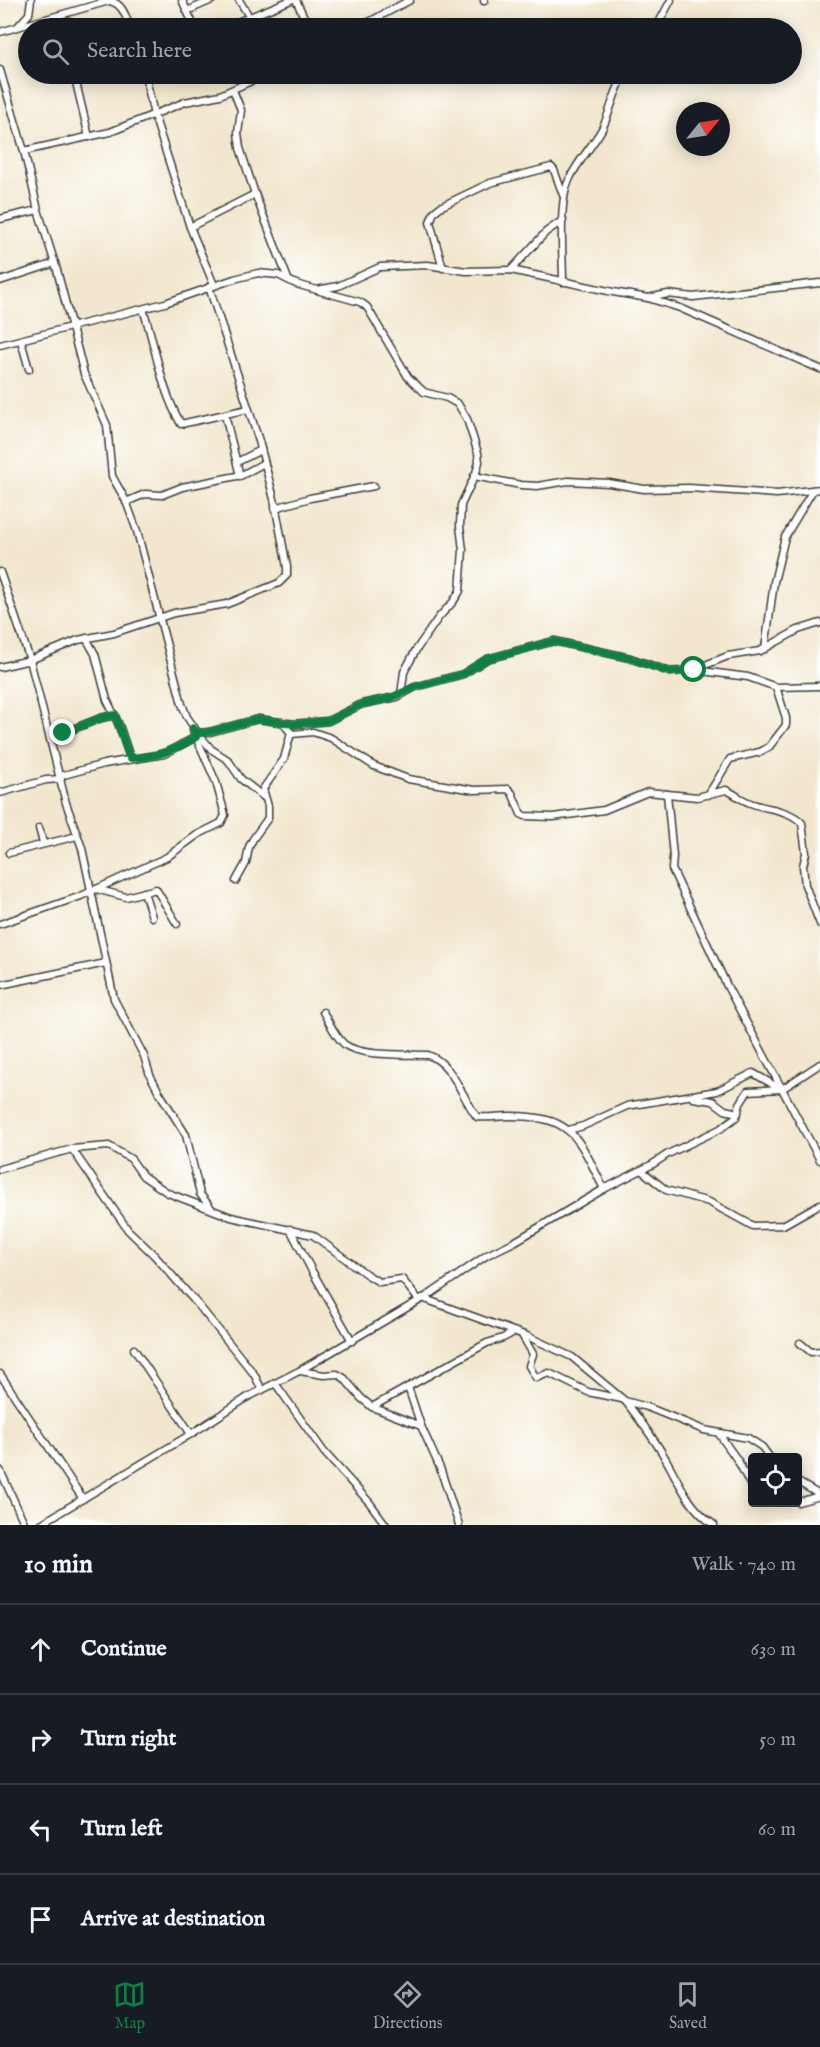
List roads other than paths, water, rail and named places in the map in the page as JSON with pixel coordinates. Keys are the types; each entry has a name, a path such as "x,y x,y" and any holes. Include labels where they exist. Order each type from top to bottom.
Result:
{"street":[{"path":"25,18 29,14 31,0"},
{"path":"182,0 190,18"},
{"path":"187,11 212,0"},
{"path":"239,0 247,18"},
{"path":"249,18 291,0"},
{"path":"296,0 304,18"},
{"path":"377,18 410,0"},
{"path":"661,18 671,0"},
{"path":"52,18 96,4 118,1 125,18"},
{"path":"0,32 16,27"},
{"path":"0,70 84,374 107,425 112,476 126,502 137,531 182,704 216,782 224,811 224,819 218,825 197,835 167,857 52,908 0,924"},
{"path":"76,84 89,137"},
{"path":"0,667 30,660 86,638 114,633 174,613 227,604 284,580 287,567 261,450 212,286 190,227 154,115 147,84"},
{"path":"24,151 129,126 185,102 213,97 246,84"},
{"path":"563,282 564,199 569,180 601,130 618,84"},
{"path":"233,90 241,110 238,141 255,194 288,279"},
{"path":"443,268 430,222 434,212 440,207 490,183 551,167 564,199"},
{"path":"190,227 255,194"},
{"path":"0,219 38,210"},
{"path":"511,270 546,232 563,220"},
{"path":"0,281 55,263"},
{"path":"317,290 338,286 380,267 428,265 466,271 511,270 648,298 680,308 820,369"},
{"path":"0,345 165,303 258,273 278,275 296,284 360,302 367,307 408,377 424,392 458,404 467,419 479,462 461,505 460,591 416,650 404,672 401,695"},
{"path":"648,298 668,294 693,297 820,283"},
{"path":"143,309 152,334 163,383 181,424 248,409"},
{"path":"21,341 29,369"},
{"path":"225,415 240,476"},
{"path":"237,462 261,450"},
{"path":"126,502 145,494 162,495 182,487 240,476 264,463"},
{"path":"474,476 537,486 568,481 609,483 644,489 689,488 777,494 817,489"},
{"path":"275,508 310,498 374,486"},
{"path":"765,649 774,582 785,537 817,489"},
{"path":"0,572 30,660 60,778 93,890 114,999 144,1056 155,1083 186,1135 200,1194 211,1208"},
{"path":"694,670 728,656 765,649 798,630 820,623"},
{"path":"86,638 95,654 107,700 115,715 130,758"},
{"path":"0,793 130,758 146,758 164,754 196,732 210,732 258,719 294,724 328,721 362,704 401,695 415,687 463,674 487,659 554,641 630,658 670,672 694,670 748,677 776,687 820,686"},
{"path":"708,795 730,759 760,752 769,747 786,725 776,687"},
{"path":"49,731 63,733 115,715"},
{"path":"282,722 291,734 313,732 331,738 374,766 408,779 474,790 507,789 512,793 521,814 525,816 553,817 604,810 648,792 684,797 730,791 750,803 783,812 800,821 804,827 805,885 820,924"},
{"path":"196,732 208,747 232,764 241,780 266,799"},
{"path":"236,881 246,863 253,839 268,818 264,786 280,766 291,734"},
{"path":"667,794 673,856 672,869 728,988 820,1160"},
{"path":"39,828 43,843"},
{"path":"9,853 77,836"},
{"path":"93,890 126,897 153,889 157,891 177,924"},
{"path":"144,892 152,917"},
{"path":"0,985 106,963"},
{"path":"323,1012 339,1038 350,1047 361,1051 428,1055 434,1058 448,1071 477,1117 526,1118 560,1124 569,1130 583,1148 604,1189"},
{"path":"39,1525 248,1397 299,1371 432,1293 487,1255 679,1148 720,1130 736,1118 740,1104 748,1091 782,1089 820,1064"},
{"path":"569,1130 627,1106 717,1091 753,1073 782,1089"},
{"path":"690,1096 713,1101 725,1110 738,1113"},
{"path":"0,1169 72,1149 109,1146 118,1149 131,1159 143,1176 168,1193 231,1217 312,1235 380,1282 402,1279 420,1299 522,1334 573,1357 624,1400 666,1458 689,1501 700,1515 714,1525"},
{"path":"72,1149 128,1230 154,1255 200,1307 254,1374 262,1390"},
{"path":"641,1170 666,1190 709,1202 753,1226 783,1225 820,1204"},
{"path":"290,1229 352,1341"},
{"path":"372,1407 490,1341 514,1332"},
{"path":"522,1334 533,1354 529,1366 536,1378 549,1373 588,1392 647,1407 719,1434 748,1438 762,1447 766,1453"},
{"path":"800,1343 811,1352 820,1351"},
{"path":"134,1348 191,1434"},
{"path":"299,1371 324,1375 337,1374 344,1378 372,1407 421,1426"},
{"path":"0,1374 83,1499"},
{"path":"275,1383 324,1452 369,1502 386,1525"},
{"path":"408,1387 421,1426 440,1468 459,1525"},
{"path":"719,1434 748,1479"},
{"path":"0,1470 25,1525"},
{"path":"802,1485 820,1496"},
{"path":"802,1501 820,1496"}]}
